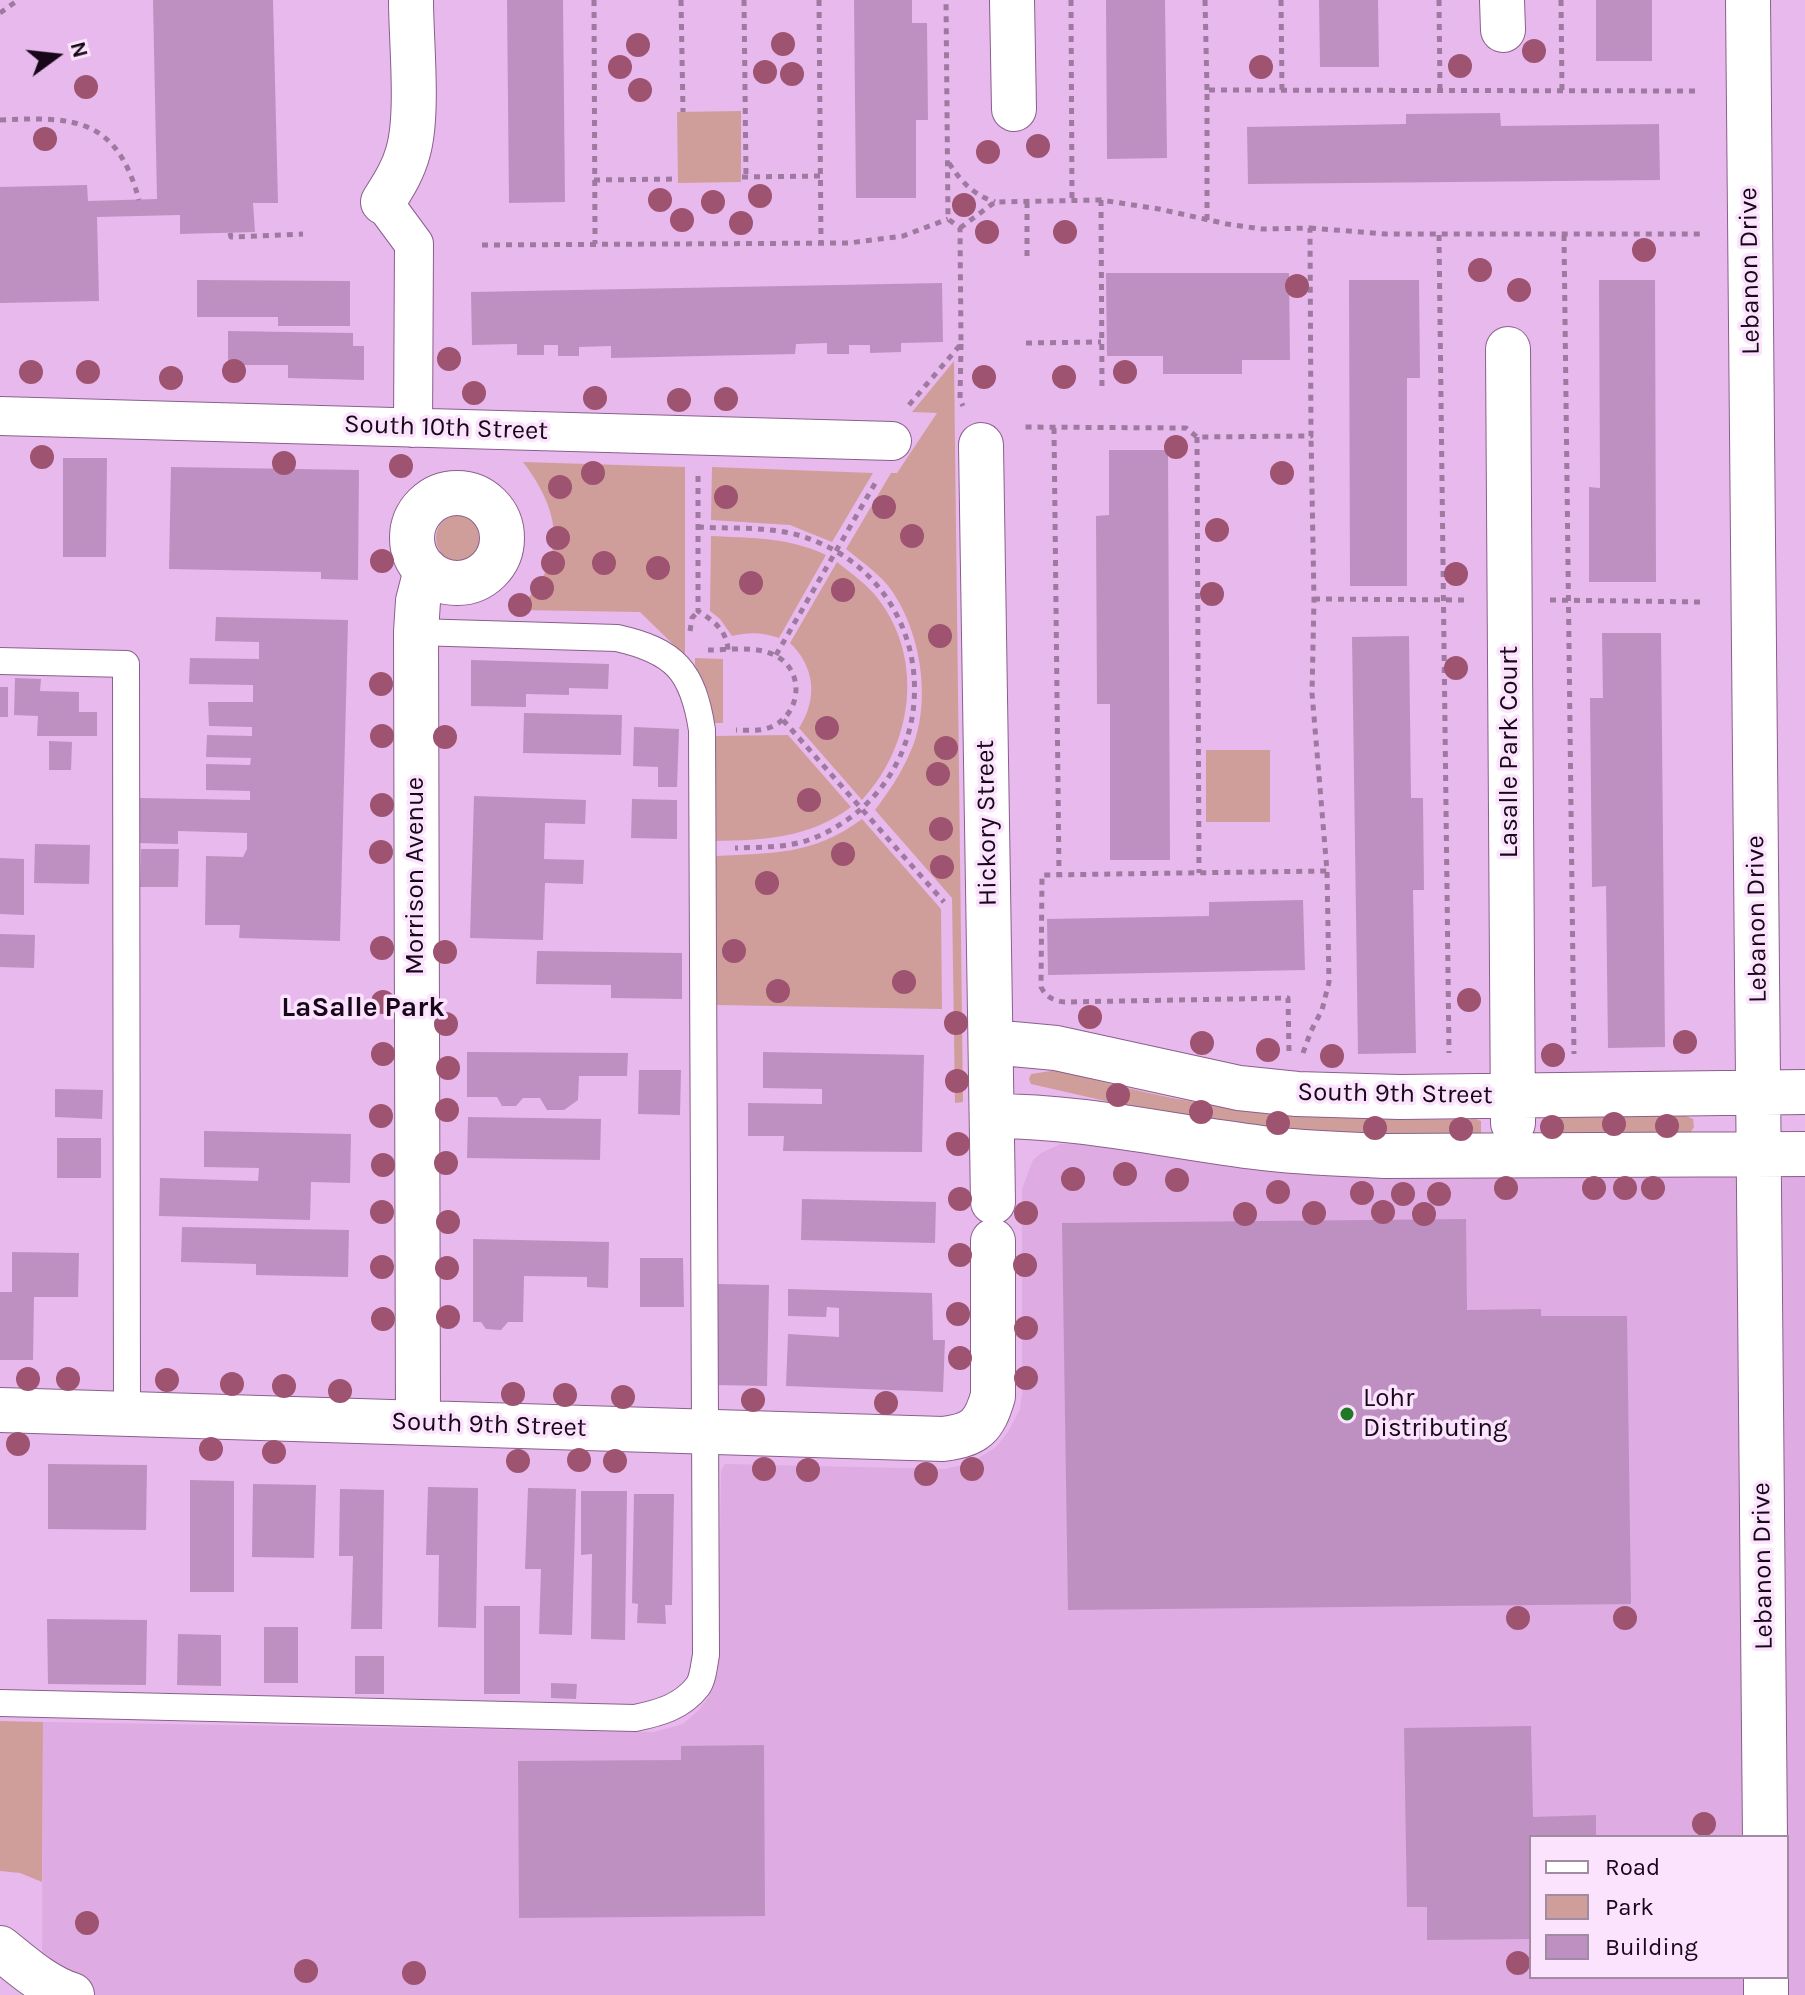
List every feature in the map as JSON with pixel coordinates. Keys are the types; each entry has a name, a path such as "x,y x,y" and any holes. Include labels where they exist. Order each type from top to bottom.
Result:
{"street":[{"path":"411,0 412,121 409,150 398,178 383,202 414,244 413,428"},
{"path":"1012,0 1014,109"},
{"name":"Lebanon Drive","path":"1748,0 1765,1835"},
{"name":"Lasalle Park Court","path":"1508,349 1513,1156"},
{"name":"South 10th Street","path":"0,416 698,435 886,457"},
{"name":"Hickory Street","path":"977,1429 988,1415 993,1396 988,427"},
{"name":"Morrison Avenue","path":"418,1423 416,632 418,601 426,570"},
{"name":"South 9th Street","path":"991,1042 1056,1048 1239,1088 1297,1094 1400,1097 1805,1092"},
{"path":"992,1116 1085,1120 1238,1145 1317,1153 1385,1156 1805,1154"},
{"name":"South 9th Street","path":"0,1410 943,1439 961,1437 977,1429"},
{"path":"0,1948 35,1976 58,1991 72,1995"}],"lane":[{"path":"0,1703 620,1717 662,1713 680,1703 699,1685 706,1655 703,848 699,706 690,680 674,661 646,645 617,638 416,632"},
{"path":"0,661 126,664 127,1413"}],"path":[{"path":"0,13 18,0"},
{"path":"594,0 595,244"},
{"path":"681,0 683,112"},
{"path":"744,0 744,177 821,176"},
{"path":"819,0 821,243"},
{"path":"946,0 948,219"},
{"path":"1071,0 1072,200"},
{"path":"1205,0 1207,220"},
{"path":"1281,0 1282,91"},
{"path":"1439,0 1440,91"},
{"path":"1561,0 1562,91"},
{"path":"1207,90 1698,91"},
{"path":"0,120 56,120 82,124 103,133 121,154 139,200"},
{"path":"948,163 959,179 973,191 995,202 1101,200 1262,229 1310,228 1439,235 1700,234"},
{"path":"594,180 678,179"},
{"path":"1101,200 1102,389"},
{"path":"960,228 995,202"},
{"path":"1027,202 1027,256"},
{"path":"948,219 960,228"},
{"path":"482,245 877,241 903,236 948,219"},
{"path":"960,228 960,400 988,427 1101,425 1186,428 1197,437 1311,436"},
{"path":"1302,1058 1322,1010 1329,982 1327,871 1312,693 1314,599 1310,228"},
{"path":"230,233 231,237 303,234"},
{"path":"1439,235 1449,1055"},
{"path":"1564,235 1574,1057"},
{"path":"1026,343 1101,342"},
{"path":"776,655 886,457 903,412 961,344"},
{"path":"1054,428 1059,875"},
{"path":"698,435 698,611 725,634 728,650 754,650 776,655 792,670 796,682 791,711 783,720 763,730 702,730"},
{"path":"1197,437 1199,873"},
{"path":"698,527 779,531 802,536 835,552 867,575 889,599 903,628 912,660 915,691 905,748 888,781 862,809 813,839 791,844 703,848"},
{"path":"1314,599 1471,600"},
{"path":"1545,600 1701,602"},
{"path":"783,720 947,905"},
{"path":"1289,1055 1288,998 1076,1002 1058,1001 1045,994 1041,987 1042,875 1327,871"}],"shaded area":[{"path":"1060,1144 1086,1144 1246,1169 1308,1175 1805,1172 1805,1995 42,1995 43,1722 654,1732 683,1724 699,1710 711,1693 718,1670 721,1470 725,1464 945,1469 971,1463 996,1447 1008,1432 1020,1409 1022,1394 1022,1189 1033,1160"}],"green space":[{"path":"741,111 741,182 678,183 677,112"},
{"path":"954,361 963,1102 955,1103 952,898 875,810 898,777 915,740 922,703 920,664 910,625 892,591 846,549 891,473 897,473 937,413 912,412"},
{"path":"523,462 685,467 685,656 640,612 518,610 545,573 554,538 546,501"},
{"path":"712,467 873,473 832,542 790,525 711,520"},
{"path":"460,514 477,521 484,538 477,555 460,562 443,555 436,538 443,521"},
{"path":"711,536 784,542 826,555 779,638 756,633 732,636 710,611"},
{"path":"837,562 879,600 894,624 903,649 907,676 906,703 892,755 862,800 799,728 809,706 811,684 805,662 790,643"},
{"path":"695,658 723,659 723,723 713,723 709,695 695,665"},
{"path":"788,735 851,807 803,831 752,840 715,841 713,736"},
{"path":"1206,750 1270,750 1270,822 1206,822"},
{"path":"862,819 941,909 942,1009 717,1005 716,856 810,846 827,840"},
{"path":"1057,1070 1177,1099 1251,1110 1363,1118 1476,1119 1481,1121 1481,1136 1305,1133 1123,1105 1031,1084 1031,1074"},
{"path":"1681,1114 1693,1119 1694,1127 1690,1133 1555,1137 1545,1133 1543,1125 1547,1118 1556,1116"},
{"path":"0,1721 43,1722 42,1882 20,1873 0,1871"}],"building":[{"path":"153,0 273,0 278,203 253,203 255,232 180,234 180,215 97,217 99,301 0,303 0,187 87,185 88,201 157,199"},
{"path":"507,0 563,0 565,202 509,203"},
{"path":"854,0 912,0 912,23 927,23 928,120 916,120 916,198 856,198"},
{"path":"1106,0 1165,0 1167,158 1107,159"},
{"path":"1319,0 1378,0 1379,67 1320,67"},
{"path":"1596,0 1652,0 1652,61 1596,61"},
{"path":"1500,113 1501,126 1659,124 1660,180 1248,184 1247,127 1406,124 1406,114"},
{"path":"1106,273 1289,273 1290,360 1242,360 1242,374 1163,374 1163,356 1107,356"},
{"path":"197,280 350,281 350,326 278,326 278,317 197,317"},
{"path":"1349,280 1419,280 1420,378 1407,378 1407,586 1350,586"},
{"path":"1599,280 1655,280 1656,582 1589,582 1589,487 1600,488"},
{"path":"942,283 943,342 901,343 901,352 870,353 870,345 849,345 849,354 827,354 827,343 796,344 795,354 611,358 611,346 579,347 579,356 558,356 558,345 544,345 544,355 517,355 517,344 472,345 471,292"},
{"path":"228,331 353,333 353,346 364,346 364,380 288,378 288,365 228,365"},
{"path":"1109,450 1168,450 1170,860 1110,860 1110,704 1097,704 1096,516 1109,515"},
{"path":"63,458 107,458 106,557 63,557"},
{"path":"171,467 359,470 358,580 321,579 321,572 169,569"},
{"path":"216,617 348,620 340,941 239,938 240,925 205,925 206,856 243,857 247,849 247,833 178,831 178,844 139,843 140,798 250,800 250,791 206,790 206,764 250,765 251,758 206,757 207,735 252,736 252,727 209,726 208,702 253,702 253,685 189,684 190,658 259,659 259,642 215,641"},
{"path":"1602,633 1661,633 1665,1047 1608,1048 1606,886 1592,887 1590,698 1603,698"},
{"path":"1409,636 1411,798 1423,798 1424,890 1413,890 1416,1053 1358,1054 1352,637"},
{"path":"471,660 609,664 608,689 569,688 569,695 526,694 526,707 471,706"},
{"path":"15,678 41,679 40,691 79,692 79,712 97,712 97,736 37,736 38,716 14,715"},
{"path":"0,687 8,687 8,717 0,717"},
{"path":"524,713 622,715 621,755 523,753"},
{"path":"634,727 679,729 677,787 658,787 658,767 633,766"},
{"path":"49,741 72,742 71,770 49,770"},
{"path":"474,796 586,800 585,824 545,823 544,859 584,860 583,884 545,883 543,940 470,938"},
{"path":"632,799 677,800 677,839 631,838"},
{"path":"35,844 90,845 89,884 34,883"},
{"path":"141,849 179,849 178,887 140,887"},
{"path":"0,858 24,859 24,915 0,914"},
{"path":"1303,900 1305,970 1048,975 1047,919 1209,916 1209,902"},
{"path":"0,934 35,935 34,968 0,967"},
{"path":"537,951 682,953 682,999 611,998 611,985 536,984"},
{"path":"467,1052 628,1053 627,1076 579,1076 578,1100 564,1110 547,1110 540,1098 523,1098 516,1106 502,1106 497,1097 467,1097"},
{"path":"763,1052 924,1055 922,1152 783,1151 784,1136 748,1136 748,1103 822,1104 822,1089 763,1088"},
{"path":"639,1070 681,1070 680,1115 638,1114"},
{"path":"55,1089 103,1090 102,1119 55,1117"},
{"path":"468,1117 601,1119 600,1160 467,1158"},
{"path":"204,1131 351,1134 350,1183 311,1182 310,1220 159,1216 160,1178 258,1181 259,1168 204,1167"},
{"path":"57,1138 101,1138 101,1178 57,1178"},
{"path":"802,1199 936,1202 935,1243 801,1240"},
{"name":"Lohr Distributing","path":"1466,1219 1467,1310 1541,1309 1541,1316 1627,1316 1631,1604 1068,1610 1062,1223"},
{"path":"182,1227 349,1230 348,1277 256,1275 256,1264 181,1262"},
{"path":"473,1239 609,1242 608,1288 587,1287 587,1277 524,1276 523,1322 508,1322 501,1330 486,1329 481,1322 473,1322"},
{"path":"12,1252 79,1253 78,1297 34,1297 33,1360 0,1360 0,1292 12,1292"},
{"path":"640,1258 683,1258 684,1307 640,1307"},
{"path":"718,1284 769,1285 767,1386 716,1385"},
{"path":"788,1289 932,1293 933,1340 945,1340 943,1392 786,1386 788,1334 839,1337 839,1308 827,1307 826,1317 788,1316"},
{"path":"48,1464 147,1465 146,1530 48,1529"},
{"path":"190,1480 234,1481 234,1592 190,1592"},
{"path":"253,1484 316,1485 314,1558 252,1557"},
{"path":"428,1487 478,1488 476,1628 438,1627 439,1555 426,1555"},
{"path":"528,1488 576,1489 572,1635 539,1634 541,1569 525,1569"},
{"path":"340,1489 384,1490 382,1629 351,1629 353,1556 339,1556"},
{"path":"581,1491 627,1491 625,1640 591,1639 592,1554 581,1555"},
{"path":"634,1494 674,1494 672,1605 665,1605 666,1624 637,1623 638,1604 632,1603"},
{"path":"484,1606 520,1606 520,1694 484,1694"},
{"path":"47,1619 147,1620 146,1685 48,1684"},
{"path":"264,1627 298,1627 298,1683 264,1683"},
{"path":"178,1634 221,1635 221,1686 177,1685"},
{"path":"355,1656 384,1656 384,1694 355,1694"},
{"path":"551,1683 577,1684 576,1699 551,1698"},
{"path":"1531,1726 1533,1817 1596,1815 1596,1835 1529,1835 1529,1939 1427,1940 1427,1907 1407,1907 1404,1728"},
{"path":"764,1745 765,1916 519,1918 518,1761 681,1760 681,1746"}],"place":[{"name":"Lohr Distributing","path":"1347,1414"}],"district":[{"name":"LaSalle Park","path":"363,1008"}]}
